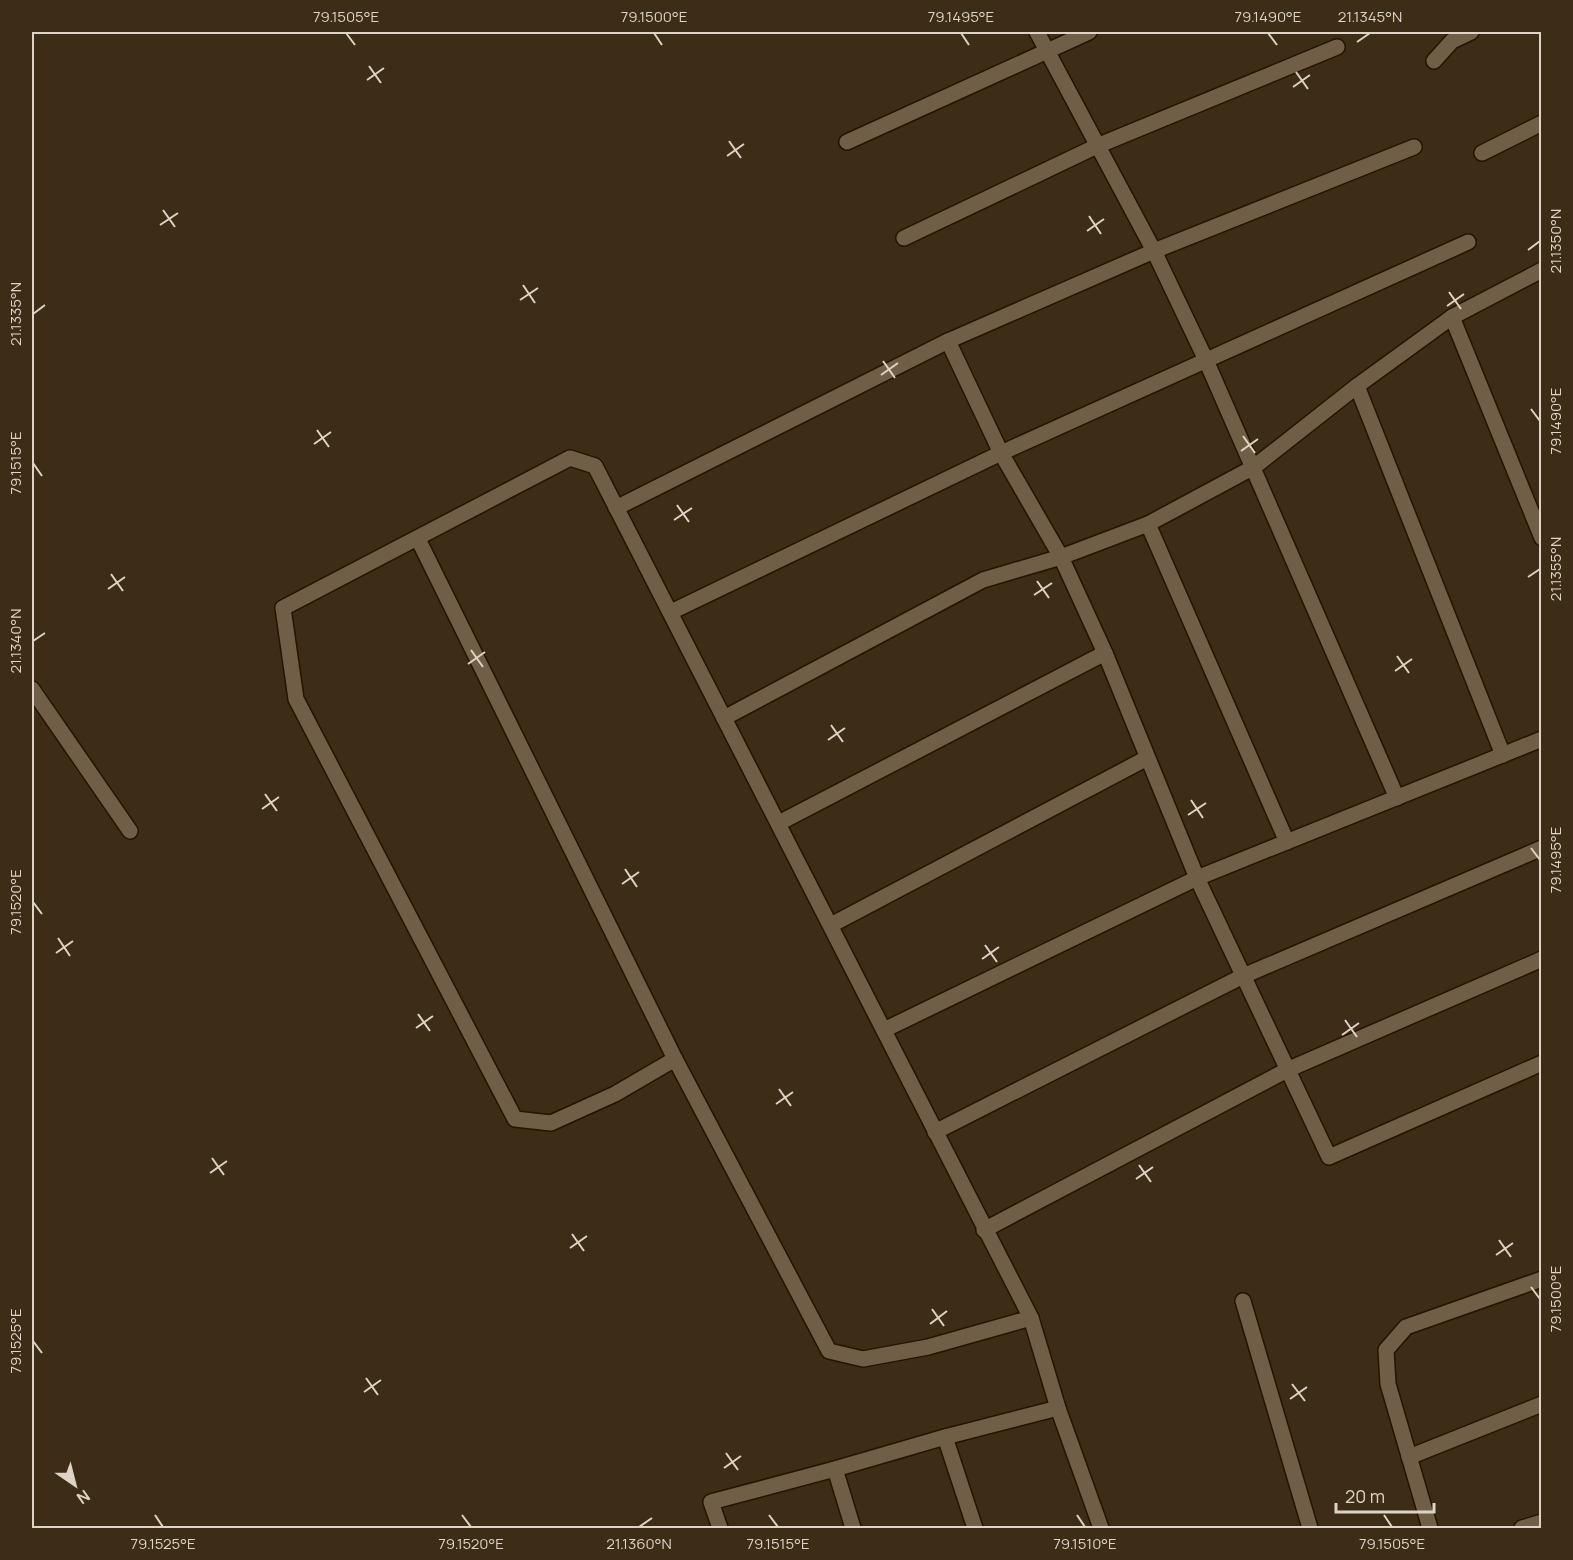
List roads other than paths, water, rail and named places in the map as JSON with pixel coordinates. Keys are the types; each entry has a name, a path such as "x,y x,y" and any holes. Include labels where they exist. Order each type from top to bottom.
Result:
{"street":[{"path":"1036,32 1154,251 1205,358 1397,798"},
{"path":"847,141 1089,32"},
{"path":"1434,62 1452,41 1471,32"},
{"path":"904,238 1097,146 1337,47"},
{"path":"1482,153 1542,123"},
{"path":"616,508 948,340 1154,251 1414,147"},
{"path":"671,612 1001,453 1205,358 1467,242"},
{"path":"724,718 983,580 1061,557 1148,524 1254,467 1357,386 1452,317 1542,270"},
{"path":"1452,317 1542,538"},
{"path":"948,340 1001,453 1061,557 1105,653 1197,878 1241,977 1329,1157 1542,1063"},
{"path":"1357,386 1503,754"},
{"path":"675,1059 615,1094 551,1123 515,1119 296,699 283,608 570,458 595,466 1031,1318 1058,1408 1101,1528"},
{"path":"1148,524 1287,842"},
{"path":"418,539 675,1059 829,1351 864,1359 928,1347 1031,1318"},
{"path":"779,823 1105,653"},
{"path":"32,689 130,831"},
{"path":"884,1030 1197,878 1542,739"},
{"path":"831,925 1148,758"},
{"path":"935,1132 1241,977 1542,848"},
{"path":"984,1230 1287,1070 1542,959"},
{"path":"1430,1528 1388,1384 1386,1350 1406,1327 1542,1279"},
{"path":"1243,1301 1310,1528"},
{"path":"1409,1457 1542,1404"},
{"path":"720,1528 711,1502 1058,1408"},
{"path":"945,1437 975,1528"},
{"path":"835,1469 853,1528"},
{"path":"1522,1528 1542,1522"}]}
